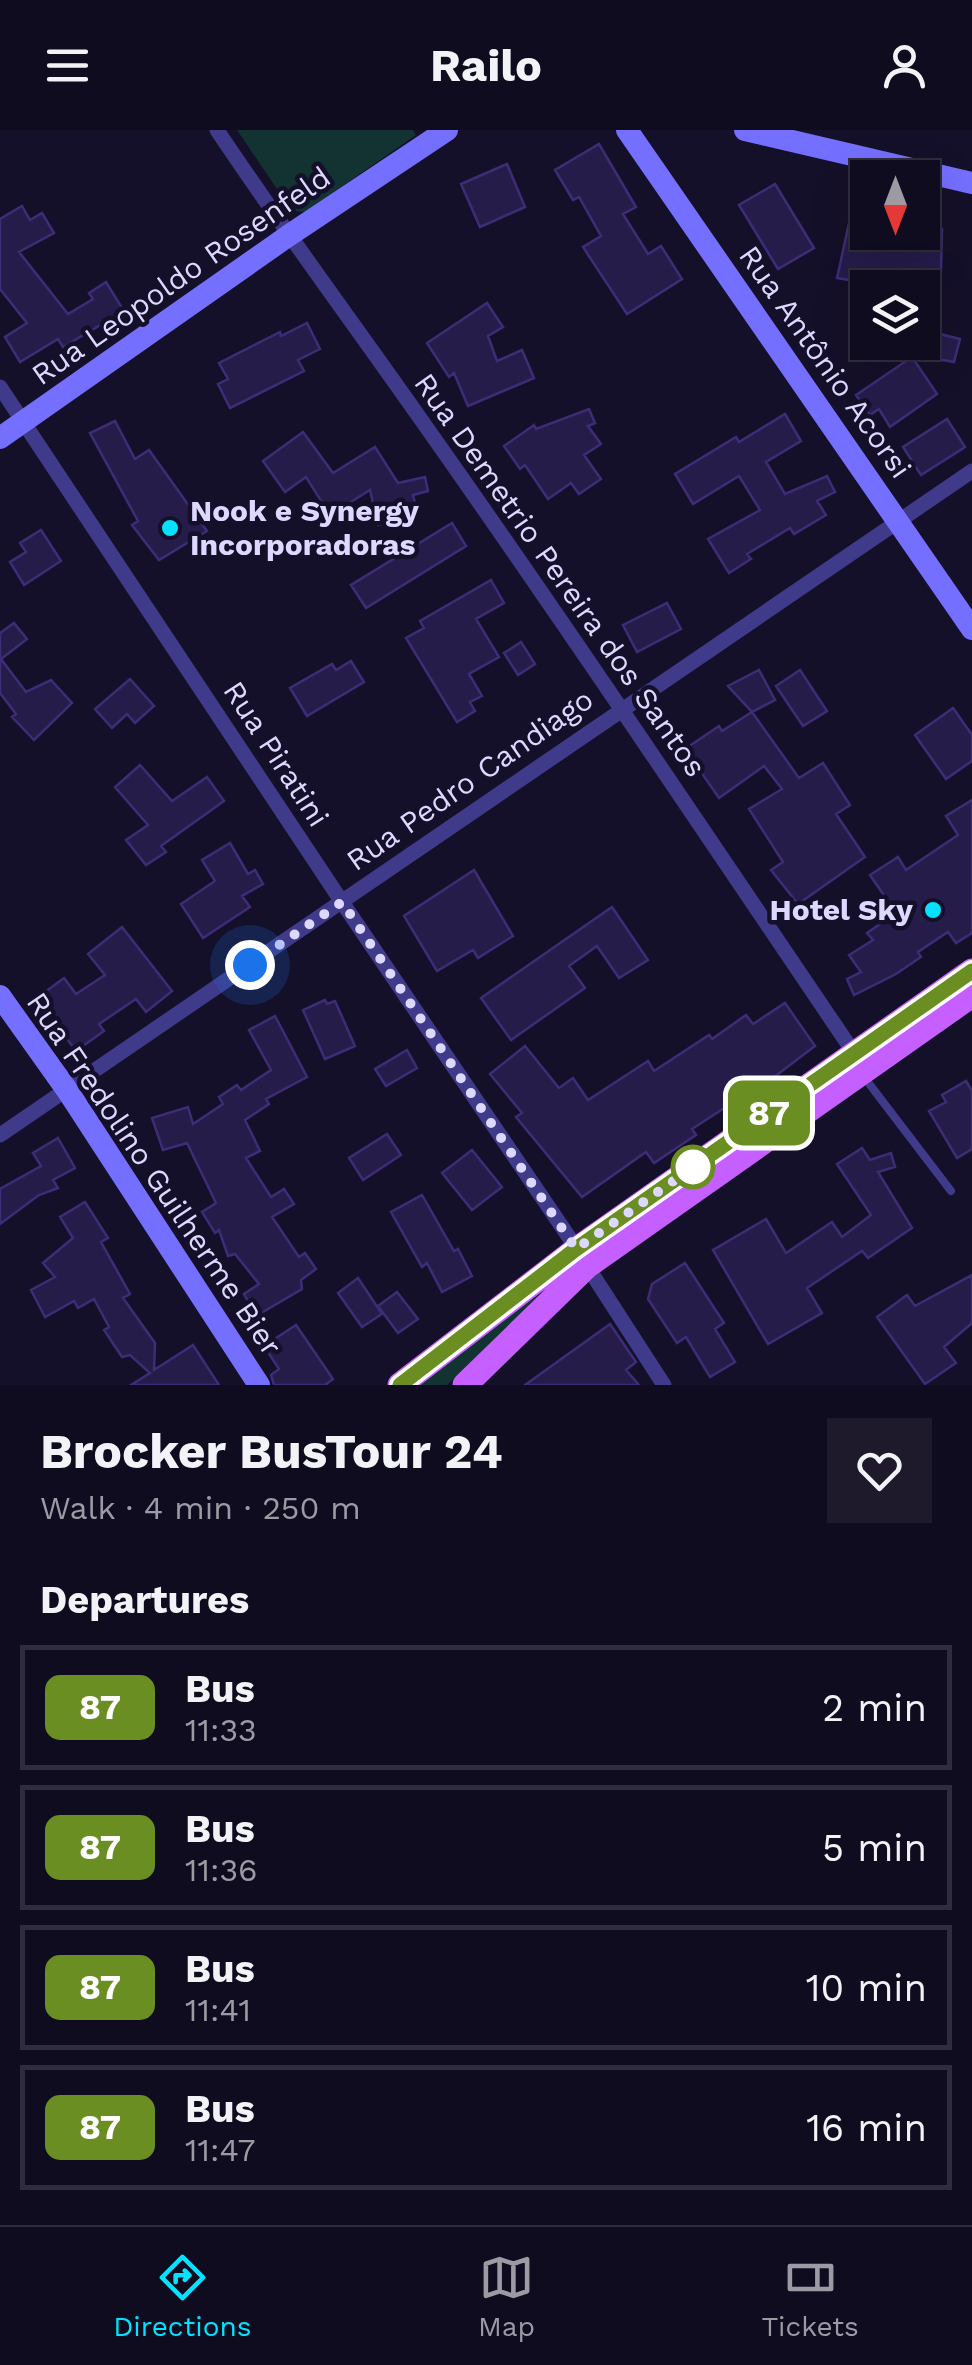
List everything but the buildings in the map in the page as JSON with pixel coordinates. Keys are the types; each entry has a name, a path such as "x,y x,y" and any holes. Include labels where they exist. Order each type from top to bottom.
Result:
{"main road":[{"path":"400,1385 858,1063 972,971"},
{"path":"858,1063 972,996"},
{"path":"465,1385 582,1258"}],"street":[{"name":"Rua Demetrio Pereira dos Santos","path":"217,130 620,708 858,1063"},
{"name":"Rua Leopoldo Rosenfeld","path":"0,438 288,236 448,130"},
{"name":"Rua Antônio Acorsi","path":"627,130 972,629"},
{"path":"745,130 972,184"},
{"name":"Rua Piratini","path":"0,386 664,1385"},
{"name":"Rua Pedro Candiago","path":"0,1135 972,471"},
{"name":"Rua Fredolino Guilherme Bier","path":"0,996 66,1090 258,1385"}],"lane":[{"path":"858,1063 950,1191"}],"green space":[{"path":"237,130 413,130 416,135 305,212 292,211"},
{"path":"553,1287 447,1385 408,1385 472,1337"}],"bus line":[{"name":"87","path":"400,1385 576,1249 972,971"}],"place":[{"name":"Nook e Synergy Incorporadoras","path":"170,528"},
{"name":"Hotel Sky","path":"933,910"}],"route":[{"path":"250,965 342,902 576,1249 698,1164 693,1167"}]}
